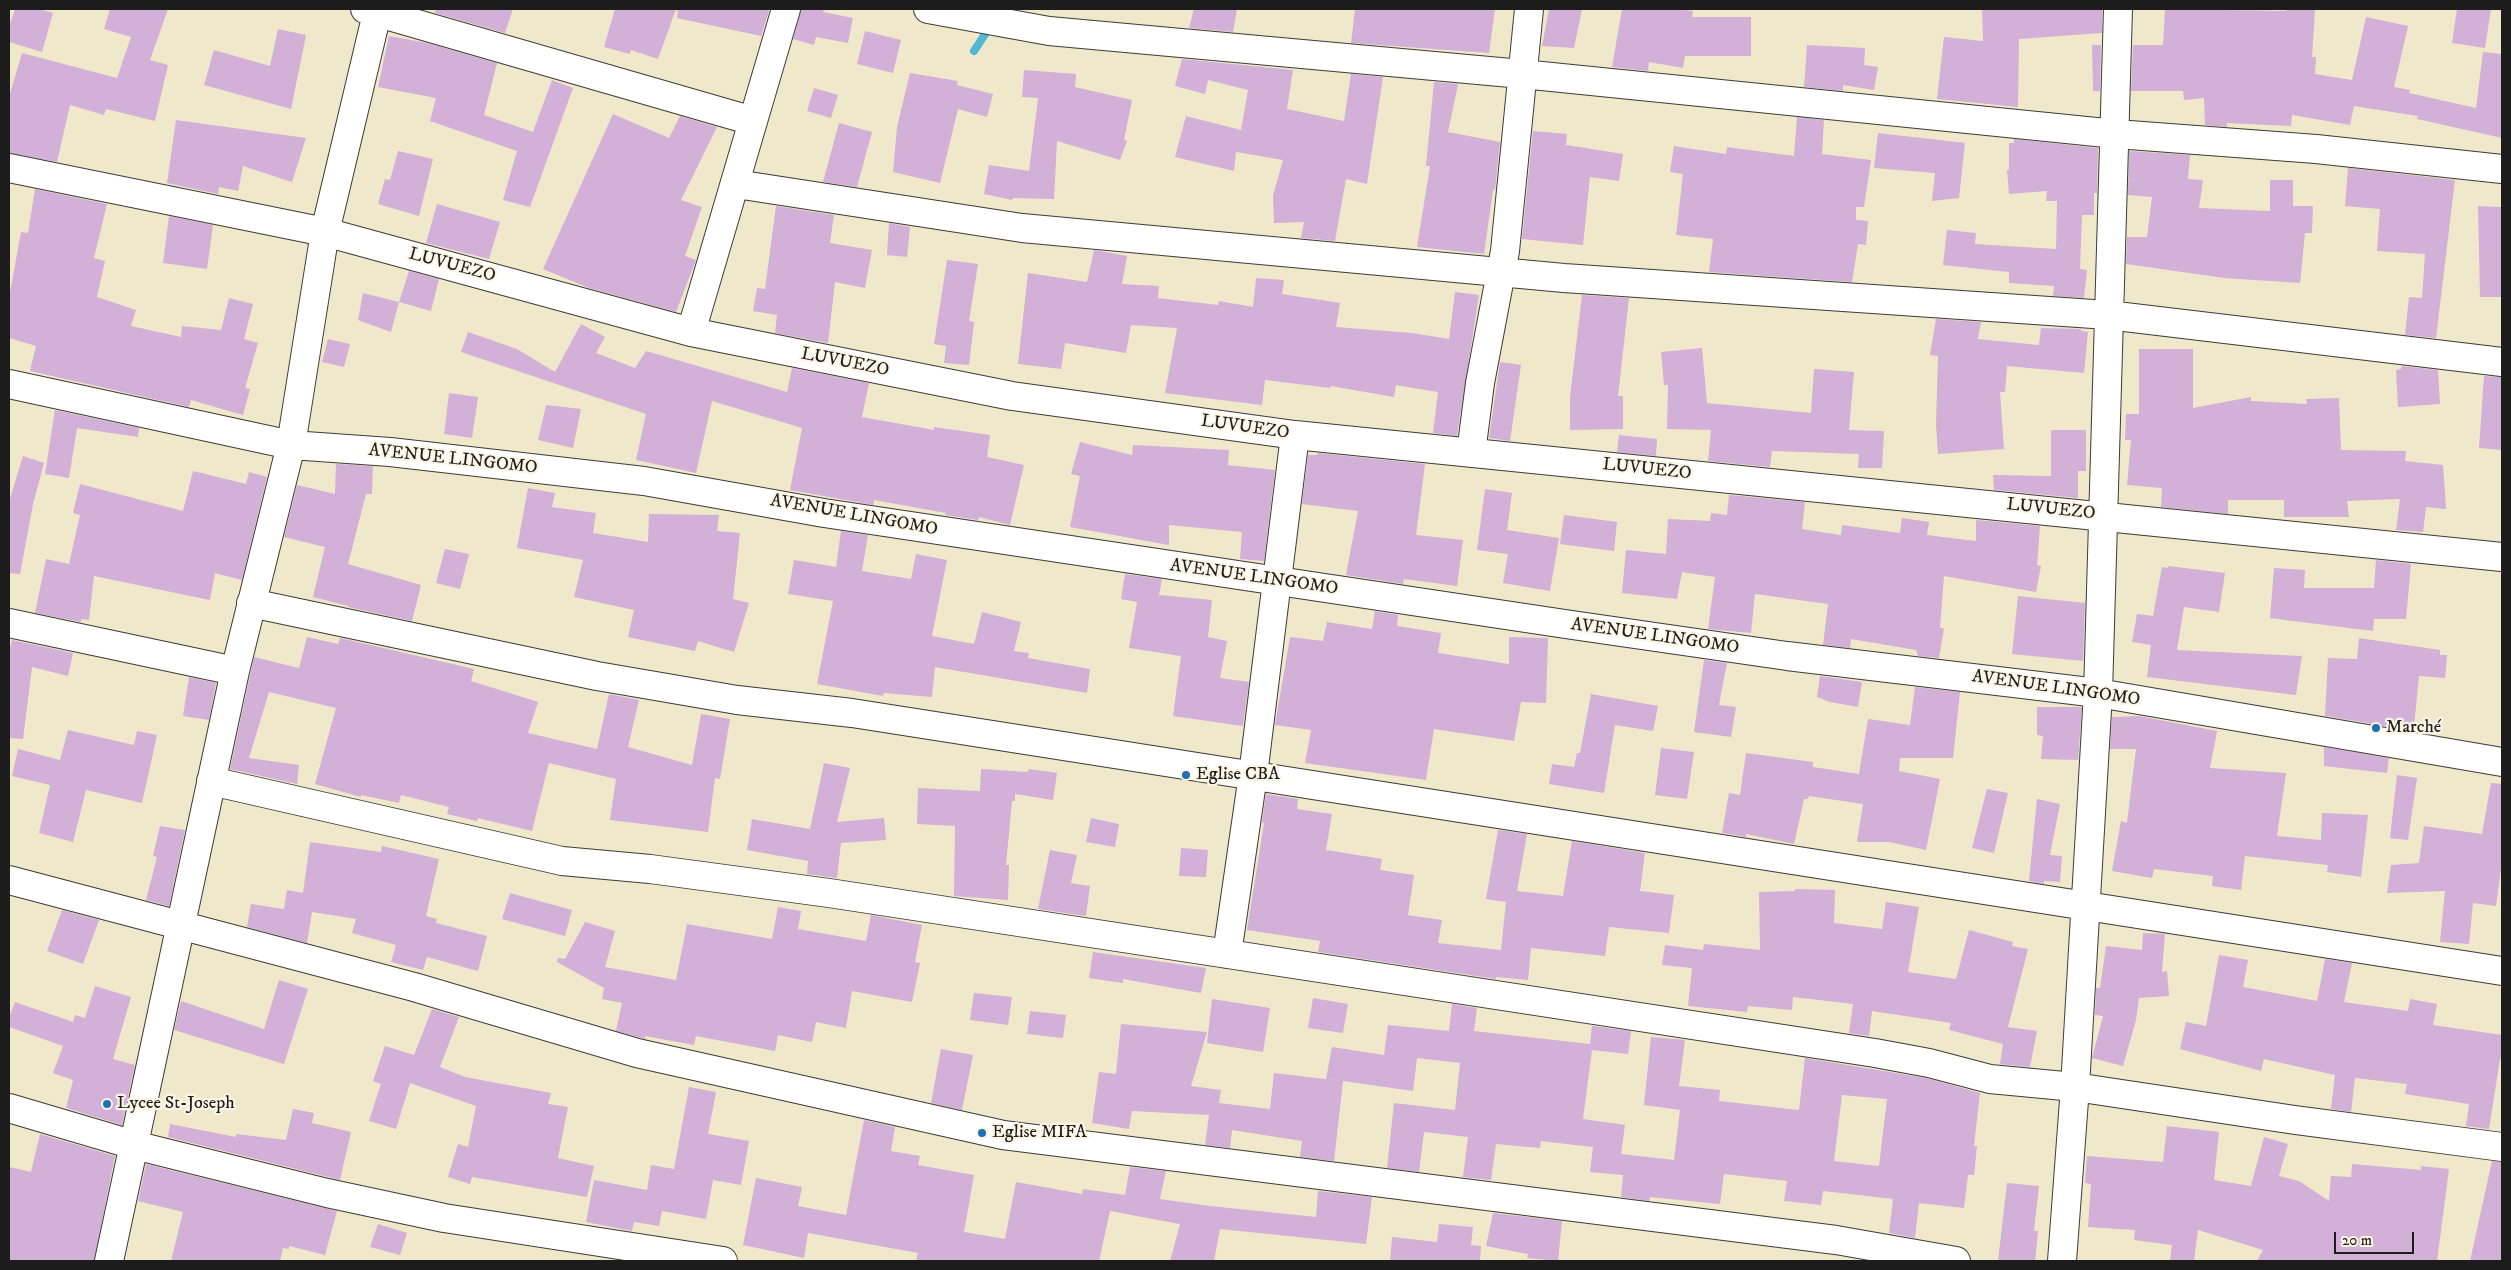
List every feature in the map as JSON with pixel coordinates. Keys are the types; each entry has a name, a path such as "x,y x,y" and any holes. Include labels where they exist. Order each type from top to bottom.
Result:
{"street":[{"path":"691,332 786,9"},
{"path":"928,9 1049,30 1522,74 2116,134 2316,149 2502,169"},
{"path":"1471,453 1480,383 1502,272 1529,9"},
{"path":"2062,1261 2075,1087 2084,904 2098,693 2108,315 2116,134 2118,9"},
{"path":"109,1261 182,925 211,781 251,603 291,445 325,232 373,10 753,121"},
{"name":"LUVUEZO","path":"9,168 325,232 691,332 1012,396 1295,435 2103,515 2502,558"},
{"path":"736,184 1022,228 1564,278 2108,315 2502,362"},
{"name":"AVENUE LINGOMO","path":"9,384 291,445 390,452 644,480 824,513 1787,656 2098,693 2502,762"},
{"path":"1227,954 1279,581 1295,435"},
{"path":"251,603 597,676 701,694 852,713 2084,904 2502,971"},
{"path":"9,623 236,671"},
{"path":"211,781 562,861 650,869 829,893 1875,1053 1929,1062 1990,1079 2075,1087 2295,1120 2502,1147"},
{"path":"9,880 405,985 637,1053 1003,1135 1836,1240 1956,1261"},
{"path":"9,1108 134,1145 327,1193 444,1218 723,1261"}],"building":[{"path":"15,9 39,9 53,13 42,52 9,42 9,27"},
{"path":"110,9 168,9 150,60 168,65 155,121 106,109 104,115 70,105 57,162 9,153 9,97 22,53 117,78 131,37 104,29"},
{"path":"436,9 513,9 505,33 435,13"},
{"path":"615,9 676,9 658,59 631,50 630,54 604,47"},
{"path":"678,9 767,9 769,11 761,36 677,18"},
{"path":"801,9 824,9 823,12 853,18 848,43 816,37 814,45 793,39"},
{"path":"1194,9 1237,9 1233,32 1189,28"},
{"path":"1355,9 1495,9 1489,53 1351,43"},
{"path":"1549,9 1582,9 1574,48 1542,46"},
{"path":"1622,9 1677,9 1693,11 1692,17 1751,17 1751,56 1685,56 1683,68 1649,62 1648,71 1612,67"},
{"path":"1982,9 2102,9 2102,33 2019,39 2018,107 1937,99 1944,37 1983,41"},
{"path":"2165,9 2286,11 2287,9 2315,9 2312,57 2316,57 2315,74 2352,80 2366,17 2408,26 2394,87 2410,90 2409,93 2476,108 2483,52 2502,54 2502,138 2417,119 2418,116 2354,106 2350,125 2292,115 2291,126 2227,123 2227,127 2205,125 2204,98 2184,100 2183,91 2131,91 2133,45 2163,45"},
{"path":"2457,9 2491,9 2485,48 2452,43"},
{"path":"278,29 306,35 291,109 204,85 214,50 270,66"},
{"path":"865,31 901,40 893,73 857,64"},
{"path":"389,36 427,43 497,63 484,115 533,132 552,80 573,88 530,207 503,200 517,151 430,121 436,98 378,87"},
{"path":"1807,45 1865,48 1864,65 1878,67 1874,90 1843,85 1843,91 1804,87"},
{"path":"2092,45 2101,45 2100,91 2093,91"},
{"path":"1182,59 1293,70 1287,109 1344,121 1351,74 1383,77 1367,184 1346,179 1335,241 1301,238 1304,222 1274,223 1273,196 1283,160 1236,152 1234,171 1175,157 1186,116 1241,130 1248,90 1208,80 1205,94 1175,86"},
{"path":"1024,70 1076,74 1075,87 1132,100 1124,140 1127,141 1120,160 1057,141 1054,199 1013,198 1012,200 984,194 989,165 1029,171 1038,98 1022,97"},
{"path":"910,73 958,81 957,85 993,94 987,117 958,109 940,183 893,172 897,127"},
{"path":"1434,82 1458,84 1448,132 1500,142 1495,190 1493,190 1484,254 1417,247 1430,166 1426,166"},
{"path":"814,88 838,95 831,118 807,111"},
{"path":"613,114 669,138 680,116 717,127 681,200 702,207 685,256 696,260 676,312 589,288 543,269"},
{"path":"1797,117 1824,120 1822,154 1871,160 1864,207 1856,207 1856,220 1868,221 1866,245 1858,244 1852,282 1709,272 1713,239 1676,235 1683,174 1670,172 1674,146 1726,154 1727,147 1794,156"},
{"path":"176,120 306,138 292,182 243,166 238,191 219,187 218,194 167,183"},
{"path":"839,123 872,132 857,187 823,182"},
{"path":"1533,131 1567,134 1566,145 1623,154 1619,181 1590,177 1583,245 1522,239"},
{"path":"1878,133 1965,143 1959,198 1932,201 1935,173 1874,168"},
{"path":"2014,139 2098,148 2097,193 2094,193 2094,215 2082,215 2080,269 2087,270 2084,298 2053,296 2054,286 2009,283 2009,272 1943,265 1947,230 1976,233 1975,244 2056,249 2057,201 2046,201 2047,191 2009,194 2007,170 2009,170 2009,143 2014,143"},
{"path":"398,151 433,159 419,216 378,204 385,179 390,180"},
{"path":"2129,151 2190,155 2188,179 2203,180 2199,208 2270,211 2270,180 2293,180 2293,206 2313,206 2312,233 2305,233 2300,283 2224,278 2126,264 2127,237 2147,237 2152,197 2128,195"},
{"path":"2348,168 2455,180 2436,338 2405,335 2409,297 2422,298 2425,254 2377,251 2380,209 2345,206"},
{"path":"35,189 107,204 94,258 105,261 97,297 136,310 131,326 181,337 182,326 221,330 229,298 253,304 244,339 258,343 245,388 250,389 243,415 191,400 189,407 30,371 36,346 9,338 9,298 21,232 28,233"},
{"path":"437,204 500,222 489,259 426,243"},
{"path":"776,206 834,215 830,243 872,250 865,288 835,282 828,343 775,333 777,315 753,311 757,288 765,289"},
{"path":"2478,206 2502,207 2502,297 2480,297"},
{"path":"169,216 213,225 207,269 163,263"},
{"path":"889,223 910,227 907,257 887,255"},
{"path":"1094,250 1127,256 1122,284 1159,286 1158,298 1218,305 1219,301 1253,307 1256,278 1284,280 1282,294 1340,303 1336,327 1412,333 1449,339 1455,292 1479,295 1457,436 1433,433 1438,392 1396,385 1394,397 1331,386 1330,388 1265,380 1262,405 1165,393 1177,328 1131,325 1126,353 1065,343 1061,369 1018,364 1028,273 1087,282"},
{"path":"947,260 978,264 969,321 974,322 969,365 944,363 946,346 934,344"},
{"path":"409,271 439,279 431,311 399,302"},
{"path":"363,293 399,302 391,332 358,320"},
{"path":"1582,295 1629,298 1618,396 1623,396 1623,429 1570,430 1570,397"},
{"path":"1936,319 1981,322 1978,339 2039,345 2041,328 2081,329 2081,331 2088,332 2084,373 2007,366 2005,392 2000,392 2004,449 1938,454 1936,425 1938,356 1930,355"},
{"path":"581,324 605,337 596,353 635,368 646,351 787,392 792,368 869,383 862,417 934,430 934,427 990,435 987,457 1024,465 1010,525 979,517 978,520 945,515 946,513 874,500 873,505 790,490 802,428 712,401 696,473 636,460 646,414 461,352 468,332 517,349 555,372"},
{"path":"328,339 350,344 344,367 322,362"},
{"path":"1702,348 1707,403 1811,413 1814,369 1854,372 1849,430 1884,431 1882,468 1858,468 1859,454 1772,451 1770,467 1708,461 1711,430 1667,429 1668,385 1664,385 1661,352"},
{"path":"2139,349 2193,349 2193,408 2251,397 2251,401 2307,404 2306,399 2339,398 2341,450 2406,451 2405,461 2443,465 2446,509 2426,507 2423,532 2396,530 2400,499 2347,501 2349,517 2284,517 2284,500 2228,500 2228,514 2161,507 2162,488 2127,485 2131,440 2125,440 2126,414 2139,414"},
{"path":"1500,362 1521,365 1510,441 1489,438"},
{"path":"2402,366 2438,370 2440,404 2398,407 2396,370 2401,369"},
{"path":"2484,376 2502,377 2502,450 2479,448"},
{"path":"449,393 478,397 472,438 444,434"},
{"path":"546,405 581,409 573,448 538,440"},
{"path":"55,410 139,428 138,437 77,428 69,478 45,474"},
{"path":"2051,430 2086,430 2086,471 2078,471 2078,498 1994,490 1993,475 2051,476"},
{"path":"1619,435 1657,439 1656,456 1617,452"},
{"path":"1080,442 1132,455 1133,445 1229,450 1228,465 1275,470 1264,561 1240,559 1242,532 1169,525 1169,545 1070,527 1080,476 1071,474"},
{"path":"1318,453 1425,464 1416,535 1463,540 1457,586 1404,579 1403,584 1346,575 1358,511 1302,504 1308,455 1317,455"},
{"path":"23,456 44,463 33,504 20,574 9,573 9,502"},
{"path":"336,464 373,466 372,494 366,494 348,564 421,585 412,621 313,597 325,547 284,537 297,485 335,494"},
{"path":"193,471 246,484 249,472 267,477 242,580 215,573 210,600 94,576 89,620 81,619 81,622 35,613 46,559 69,564 80,515 73,513 80,484 183,511"},
{"path":"528,488 555,493 552,507 596,513 593,533 648,542 649,514 719,515 717,531 740,533 733,599 749,603 734,652 698,641 695,651 628,637 634,610 574,597 583,560 517,548"},
{"path":"1485,489 1512,493 1507,530 1559,538 1550,591 1503,583 1508,554 1477,550"},
{"path":"1729,495 1805,502 1802,529 1841,535 1842,525 1900,533 1902,518 1929,522 1927,535 1976,541 1976,520 2040,526 2037,565 2041,566 2036,592 1944,576 1940,628 1944,628 1939,658 1918,656 1916,650 1851,639 1850,648 1823,645 1828,604 1755,594 1751,633 1708,629 1715,577 1682,572 1677,599 1622,593 1626,550 1666,554 1668,519 1710,521 1711,513 1727,515"},
{"path":"1564,515 1617,522 1614,551 1560,544"},
{"path":"841,531 868,535 862,571 911,579 916,554 947,560 932,636 974,644 982,612 1021,622 1014,651 1029,653 1028,658 1090,669 1087,693 935,667 932,697 884,693 883,696 817,684 833,601 788,594 794,560 836,567"},
{"path":"445,549 469,554 460,589 436,583"},
{"path":"2376,560 2411,564 2406,619 2374,619 2373,631 2270,618 2274,568 2305,570 2304,588 2374,588"},
{"path":"2168,566 2225,573 2219,612 2184,607 2177,650 2302,656 2296,695 2147,677 2151,645 2132,642 2137,614 2153,616 2162,567 2168,568"},
{"path":"1125,574 1162,579 1159,595 1212,600 1208,637 1227,641 1220,678 1249,682 1243,726 1173,716 1181,656 1129,648 1137,602 1121,599"},
{"path":"2018,596 2085,603 2083,661 2012,654"},
{"path":"1375,611 1398,615 1397,626 1441,633 1438,653 1509,664 1509,637 1548,638 1546,703 1521,702 1514,741 1434,729 1426,780 1305,763 1311,730 1275,725 1290,637 1323,641 1327,622 1372,629"},
{"path":"307,637 338,644 340,638 474,669 471,681 538,702 528,733 597,749 609,694 639,700 628,747 692,765 701,714 730,719 720,779 715,778 708,832 610,820 616,779 549,763 532,831 478,818 477,821 447,814 449,807 401,795 399,803 361,795 361,797 315,784 336,708 269,692 249,758 299,765 297,784 230,769 254,657 299,668"},
{"path":"2359,638 2440,650 2440,655 2447,655 2445,678 2419,676 2414,727 2393,725 2392,727 2325,716 2328,658 2357,659"},
{"path":"12,640 73,653 68,676 32,667 23,739 9,738 9,654"},
{"path":"1704,660 1727,663 1719,705 1736,707 1731,737 1694,732"},
{"path":"1820,676 1862,682 1858,707 1830,702 1817,697"},
{"path":"189,677 216,683 209,720 183,716"},
{"path":"1915,687 1960,692 1953,758 1900,758 1899,771 1940,779 1926,850 1889,842 1857,842 1863,804 1809,796 1808,799 1804,799 1794,844 1746,834 1746,837 1722,833 1729,793 1740,795 1746,753 1813,762 1813,767 1859,774 1868,719 1910,725"},
{"path":"1591,694 1658,706 1653,731 1615,725 1604,793 1549,784 1552,764 1574,767 1577,753 1580,753"},
{"path":"2037,707 2082,707 2078,760 2041,759 2043,736 2037,735"},
{"path":"2139,716 2217,731 2210,768 2286,773 2277,836 2321,840 2322,813 2368,815 2361,877 2327,872 2328,865 2245,856 2241,890 2212,886 2213,876 2154,869 2152,878 2112,871 2121,821 2127,823 2136,749 2110,749 2112,717"},
{"path":"68,730 134,745 137,731 157,735 142,803 86,790 73,842 39,833 50,785 12,776 18,749 60,760"},
{"path":"2324,747 2389,758 2387,773 2324,766"},
{"path":"1661,748 1694,752 1687,799 1655,795"},
{"path":"824,763 850,768 837,822 884,818 886,840 841,843 837,878 807,874 808,861 747,850 752,819 810,829"},
{"path":"981,769 1028,772 1029,769 1057,773 1053,800 1015,794 1015,801 1012,801 1006,865 1009,865 1008,900 954,896 955,826 917,824 918,788 980,791"},
{"path":"2397,775 2417,778 2408,840 2390,838"},
{"path":"2491,783 2502,784 2502,861 2496,906 2473,903 2469,944 2440,942 2445,891 2387,893 2391,865 2419,863 2424,826 2482,834"},
{"path":"1987,789 2008,793 1994,853 1972,848"},
{"path":"1266,794 1298,799 1297,809 1332,814 1326,850 1382,859 1380,870 1414,875 1408,915 1442,920 1438,943 1501,950 1506,902 1486,899 1498,830 1527,834 1517,891 1563,896 1572,841 1645,853 1640,891 1674,895 1669,933 1609,927 1605,956 1531,948 1528,980 1496,977 1496,979 1318,952 1320,941 1247,930 1264,823 1262,822"},
{"path":"2037,799 2060,804 2050,855 2062,856 2060,882 2044,881 2044,884 2029,881"},
{"path":"1091,818 1119,824 1115,847 1086,842"},
{"path":"160,826 185,830 169,906 146,900 157,857 153,856"},
{"path":"310,842 381,852 382,846 439,859 426,916 437,919 436,923 487,936 478,971 427,957 423,970 391,962 396,945 352,933 356,919 312,912 307,943 247,927 251,904 284,909 287,890 303,893"},
{"path":"1181,848 1208,850 1206,877 1179,876"},
{"path":"1050,850 1077,855 1071,883 1090,886 1086,916 1038,909"},
{"path":"1795,889 1835,890 1834,923 1882,929 1886,902 1919,907 1908,972 1956,979 1969,930 2013,942 2012,946 2028,949 2008,1027 2037,1031 2030,1067 2000,1064 2003,1044 1949,1030 1951,1023 1872,1011 1869,1036 1849,1033 1853,1004 1793,997 1792,1010 1748,1006 1747,1012 1688,1006 1692,968 1662,965 1665,945 1703,950 1704,944 1760,950 1759,892 1795,891"},
{"path":"510,893 572,910 565,936 502,919"},
{"path":"778,907 801,911 798,929 866,941 871,915 922,925 915,962 920,963 912,1002 852,991 846,1028 816,1022 812,1042 778,1035 775,1051 696,1036 694,1045 645,1036 645,1039 616,1031 622,1003 602,999 604,988 557,962 558,958 565,959 585,922 615,931 605,967 676,980 687,924 772,939"},
{"path":"62,910 99,920 83,964 47,951"},
{"path":"2143,933 2165,934 2162,972 2167,971 2169,996 2139,998 2136,1020 2123,1066 2092,1058 2103,1016 2095,1015 2096,988 2100,988 2106,946 2142,950"},
{"path":"1093,952 1206,968 1201,993 1123,979 1123,983 1089,978"},
{"path":"2219,955 2248,960 2243,987 2317,1001 2325,959 2352,963 2344,1002 2408,1011 2410,999 2437,1004 2433,1025 2502,1035 2502,1059 2500,1059 2489,1129 2466,1126 2469,1104 2405,1094 2407,1084 2355,1078 2351,1112 2331,1109 2335,1075 2264,1059 2261,1071 2180,1049 2186,1022 2206,1026"},
{"path":"279,980 308,989 284,1064 174,1030 181,1001 264,1029"},
{"path":"95,986 131,997 113,1059 135,1065 122,1125 66,1108 73,1080 53,1073 63,1046 9,1027 9,1018 15,1002 73,1022 75,1015 85,1018"},
{"path":"974,993 1012,997 1008,1025 970,1020"},
{"path":"1313,998 1348,1004 1343,1033 1308,1028"},
{"path":"1212,999 1270,1008 1263,1052 1207,1043"},
{"path":"1452,1004 1477,1008 1474,1031 1590,1044 1592,1026 1631,1031 1628,1054 1592,1050 1583,1119 1625,1125 1621,1154 1674,1160 1680,1110 1644,1105 1651,1037 1685,1040 1679,1086 1720,1090 1719,1101 1799,1110 1805,1058 1926,1078 1980,1093 1974,1146 1977,1146 1974,1175 1968,1175 1964,1208 1919,1203 1915,1238 1889,1233 1893,1199 1823,1191 1821,1205 1784,1201 1787,1181 1724,1174 1720,1204 1650,1197 1649,1201 1621,1197 1623,1175 1590,1172 1593,1147 1541,1141 1540,1148 1496,1144 1491,1180 1463,1177 1468,1137 1424,1132 1419,1172 1387,1168 1394,1103 1455,1110 1460,1063 1417,1058 1413,1091 1343,1081 1334,1161 1300,1157 1302,1141 1232,1130 1230,1148 1205,1145 1209,1115 1132,1111 1129,1129 1092,1123 1099,1072 1116,1074 1121,1024 1207,1032 1191,1086 1221,1090 1219,1103 1270,1109 1274,1073 1342,1081 1326,1079 1332,1047 1384,1055 1388,1025 1449,1031","holes":["1842,1095 1887,1099 1879,1166 1834,1161"]},
{"path":"432,1009 459,1017 440,1067 465,1077 551,1093 548,1104 568,1107 558,1158 594,1166 587,1197 472,1177 470,1184 448,1177 458,1144 468,1147 476,1106 410,1083 396,1129 369,1121 381,1084 373,1081 385,1046 414,1055"},
{"path":"1030,1011 1066,1015 1063,1038 1027,1034"},
{"path":"941,1049 973,1055 962,1110 931,1103"},
{"path":"689,1087 716,1092 708,1134 749,1141 741,1185 713,1180 706,1219 662,1211 659,1226 634,1222 632,1231 586,1222 594,1180 647,1190 651,1165 674,1169"},
{"path":"293,1109 314,1113 312,1123 351,1132 340,1180 168,1137 170,1124 236,1137 236,1134 286,1140"},
{"path":"864,1120 895,1127 891,1151 920,1156 918,1165 974,1175 964,1232 1005,1239 1016,1182 1082,1194 1083,1189 1125,1195 1130,1167 1166,1171 1160,1199 1210,1206 1316,1217 1318,1191 1372,1197 1366,1244 1220,1229 1214,1261 1170,1261 1180,1224 1110,1211 1099,1261 916,1261 918,1253 808,1233 804,1258 743,1245 756,1178 802,1187 798,1206 846,1215"},
{"path":"2167,1126 2219,1132 2214,1180 2251,1186 2264,1137 2288,1144 2279,1176 2299,1181 2329,1201 2331,1176 2351,1177 2352,1164 2421,1170 2421,1166 2449,1169 2437,1261 2257,1261 2263,1250 2198,1230 2194,1261 2170,1261 2172,1245 2134,1240 2135,1230 2088,1227 2091,1184 2085,1183 2087,1156 2163,1162"},
{"path":"40,1134 115,1156 94,1261 9,1261 9,1167 31,1172"},
{"path":"2492,1161 2502,1162 2502,1261 2470,1261"},
{"path":"146,1164 337,1211 325,1255 289,1246 289,1249 283,1248 280,1261 171,1261 183,1212 138,1201"},
{"path":"2007,1183 2039,1186 2034,1231 2038,1231 2035,1261 1998,1261"},
{"path":"1493,1213 1562,1221 1558,1261 1527,1258 1528,1254 1486,1246"},
{"path":"378,1224 407,1233 400,1255 370,1247"},
{"path":"1439,1224 1473,1227 1471,1245 1481,1246 1480,1261 1390,1261 1392,1237 1437,1242"}],"waterway":[{"path":"974,51 991,25"}],"place":[{"name":"Marché","path":"2376,728"},
{"name":"Eglise CBA","path":"1186,775"},
{"name":"Lycee St-Joseph","path":"107,1104"},
{"name":"Eglise MIFA","path":"982,1133"}]}
